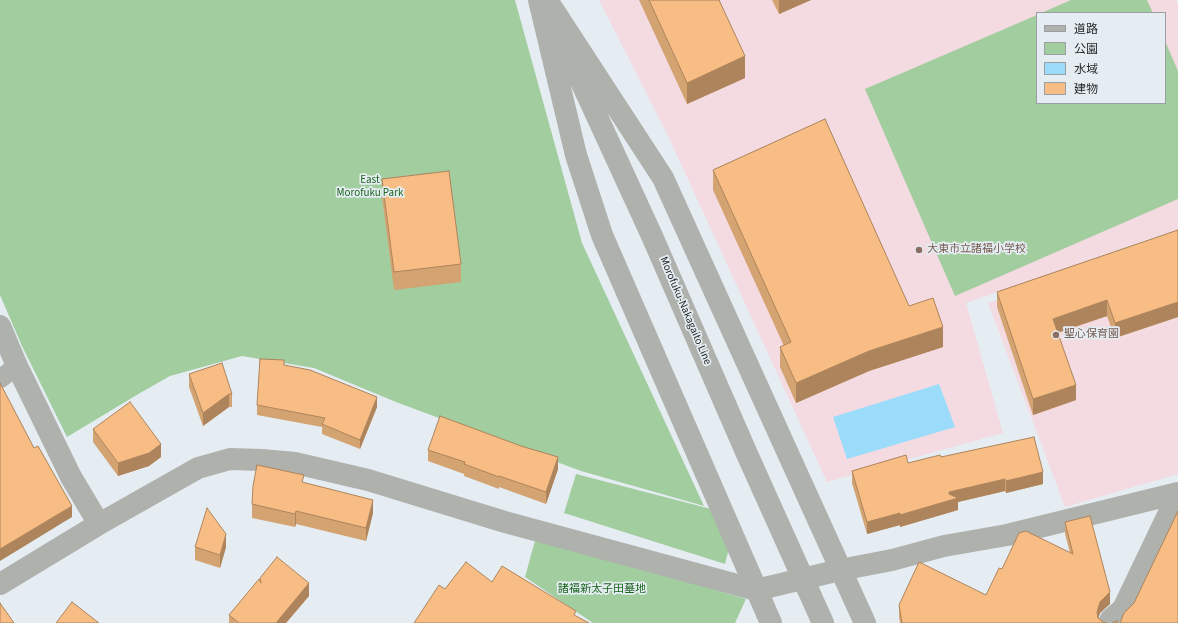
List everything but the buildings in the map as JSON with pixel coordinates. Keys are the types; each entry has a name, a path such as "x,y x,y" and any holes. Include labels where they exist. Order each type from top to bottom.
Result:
{"street":[{"path":"539,0 576,155 602,235 771,623"},
{"name":"Morofuku-Nakagaito Line","path":"543,0 652,236 747,454 823,623"},
{"path":"547,0 663,178 865,623"},
{"path":"0,326 9,373 99,524"},
{"path":"0,584 99,524 198,468 230,459 295,463 368,480 504,522 756,590 840,570 892,560 944,546 1007,535 1178,494"},
{"path":"1109,623 1111,619 1123,609 1178,494"}],"shaded area":[{"name":"大東市立諸福小学校","path":"599,0 1176,0 1178,4 1178,266 1166,233 966,303 1003,433 827,482 669,138"},
{"path":"1163,245 1178,304 1178,474 1065,507 988,303"}],"green space":[{"name":"East Morofuku Park","path":"0,0 515,0 582,243 704,506 581,471 396,402 314,368 242,356 170,376 67,437 22,346 0,295"},
{"path":"1071,0 1147,0 1153,12 1043,12"},
{"path":"1036,15 1036,104 1166,104 1166,43 1178,71 1178,199 955,296 865,89"},
{"path":"576,474 715,510 730,544 725,564 564,513"},
{"name":"諸福新太子田墓地","path":"536,537 746,599 735,623 593,623 525,577"}],"water":[{"path":"939,384 955,427 847,459 833,417"}],"place":[{"name":"大東市立諸福小学校","path":"919,250"},
{"name":"聖心保育園","path":"1056,335"}]}
